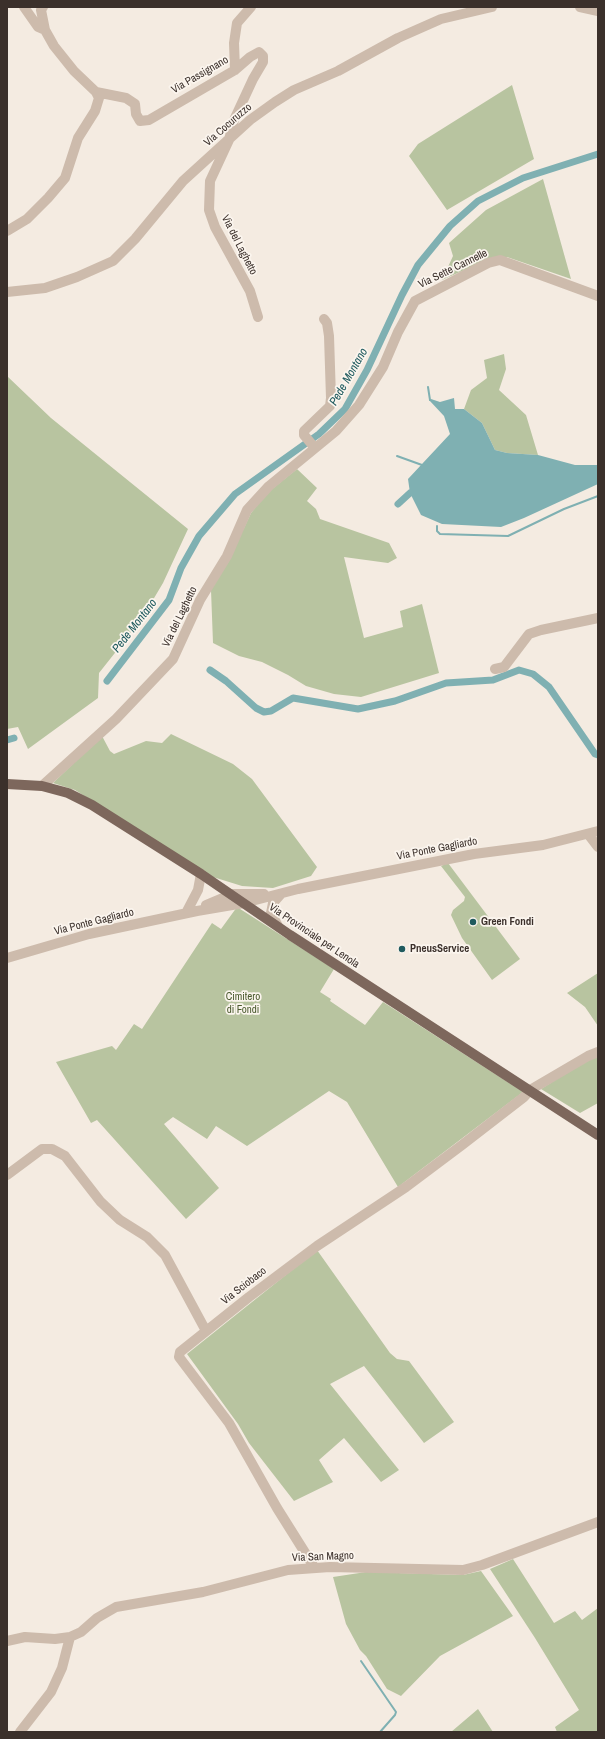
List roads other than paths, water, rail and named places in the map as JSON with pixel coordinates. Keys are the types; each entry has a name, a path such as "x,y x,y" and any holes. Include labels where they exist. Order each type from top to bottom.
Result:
{"main road":[{"name":"Via Provinciale per Lenola","path":"7,784 42,786 68,793 92,805 232,894 290,935 598,1135"}],"street":[{"path":"24,7 38,27 45,30"},
{"path":"7,231 27,219 65,178 78,138 95,111 99,98 96,92 74,71 54,46 45,30 42,10 43,7"},
{"path":"235,70 234,43 237,23 251,7"},
{"name":"Via Cocuruzzo","path":"7,292 45,288 77,277 113,261 135,239 183,182 250,120 294,90 338,71 398,38 441,19 492,7"},
{"path":"580,7 598,11"},
{"name":"Via Passignano","path":"96,92 126,98 135,104 136,114 140,121 149,120 235,70 250,56 259,52 263,56 263,62 253,79 234,120 229,140"},
{"name":"Via del Laghetto","path":"229,140 210,181 209,210 215,227 250,291 258,317"},
{"name":"Via Sette Cannelle","path":"316,446 336,431 359,405 383,367 398,332 415,301 488,263 500,260 598,296"},
{"path":"316,446 304,435 304,432 330,406 332,398 329,336 327,323 324,319"},
{"name":"Via del Laghetto","path":"42,786 116,719 172,659 200,600 227,556 247,510 269,486 316,446"},
{"path":"495,669 504,667 529,634 598,618"},
{"path":"593,832 598,847"},
{"name":"Via Ponte Gagliardo","path":"7,958 90,934 186,913 244,903 282,893 474,854 543,845 593,832"},
{"path":"186,913 198,890 201,874"},
{"path":"278,926 271,913 273,903 282,893"},
{"name":"Via Ponte Gagliardo","path":"186,913 232,894 282,893"},
{"name":"Via Sciobaco","path":"314,1567 277,1508 229,1423 180,1357 180,1352 249,1297 317,1246 406,1187 524,1097 530,1090 588,1056 598,1052"},
{"path":"7,1175 42,1149 52,1149 65,1156 100,1201 120,1220 147,1237 165,1255 206,1331"},
{"name":"Via San Magno","path":"7,1641 25,1637 55,1639 70,1637 81,1632 97,1618 116,1607 203,1592 288,1570 314,1567 463,1570 482,1565 598,1522"},
{"path":"20,1732 51,1692 62,1668 70,1637"}],"water":[{"path":"454,398 455,409 464,409 482,423 495,450 507,453 538,455 575,465 598,465 598,484 501,527 442,524 421,515 410,493 408,479 450,434 444,416 429,400 431,399 440,402"}],"waterway":[{"name":"Pede Montano","path":"107,681 169,600 181,568 199,536 235,494 319,434 345,409 367,370 402,295 418,265 450,226 478,201 523,178 598,154"},
{"path":"428,387 430,400"},
{"path":"397,456 422,465"},
{"path":"398,504 410,493"},
{"path":"437,526 437,531 440,534 508,536 564,509 598,496"},
{"path":"210,670 226,681 256,708 264,712 271,711 293,698 358,709 395,701 446,683 493,680 519,670 533,674 549,687 595,754 598,755"},
{"name":"Pede Montano","path":"7,740 14,738"},
{"path":"361,1661 396,1712 380,1732"}],"place":[{"name":"Green Fondi","path":"473,922"},
{"name":"PneusService","path":"402,949"}],"park label":[{"name":"Cimitero di Fondi","path":"243,1003"}]}
